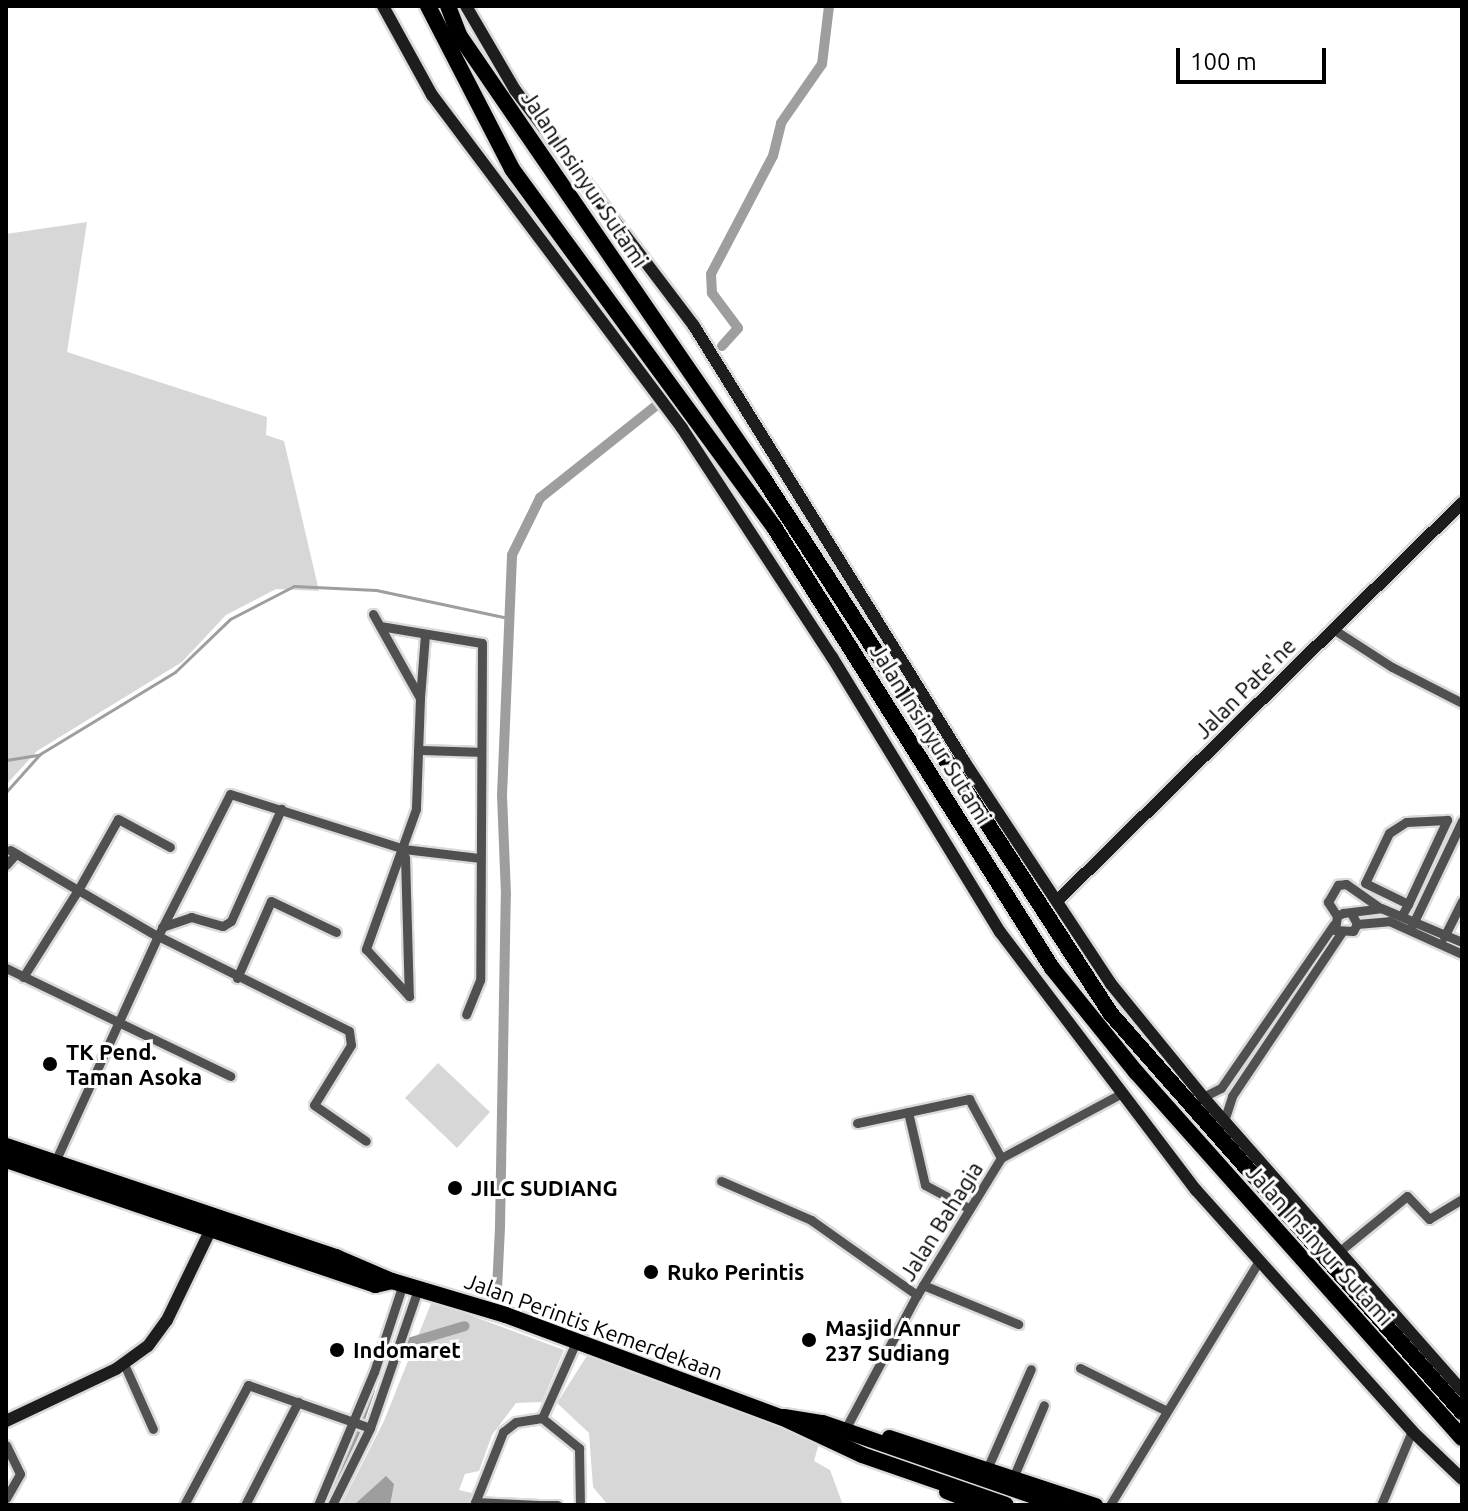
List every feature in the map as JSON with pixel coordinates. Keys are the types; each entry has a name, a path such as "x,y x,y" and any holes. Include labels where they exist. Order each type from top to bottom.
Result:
{"highway":[{"name":"Jalan Insinyur Sutami","path":"428,6 498,148 774,527 1052,968 1164,1104 1462,1438"},
{"name":"Jalan Insinyur Sutami","path":"448,6 459,35 763,478 1111,1014 1462,1412"},
{"name":"Jalan Perintis Kemerdekaan","path":"6,1146 214,1224"},
{"name":"Jalan Perintis Kemerdekaan","path":"6,1160 214,1224 336,1257 405,1285 576,1342 781,1417 1060,1505"},
{"name":"Jalan Perintis Kemerdekaan","path":"821,1430 1006,1505"}],"main road":[{"name":"Jalan Perintis Kemerdekaan","path":"980,1505 830,1449 821,1430 848,1424 1096,1505"}],"street":[{"path":"383,6 432,95 690,440 839,669 1000,932 1122,1093 1259,1261 1412,1431 1462,1479"},
{"path":"466,6 515,90 694,326 964,761 1111,984 1203,1097 1341,1250 1462,1391"},
{"name":"Jalan Pate'ne","path":"1057,901 1462,503"},
{"path":"373,614 420,698"},
{"path":"380,626 482,643 480,980 466,1014"},
{"path":"1333,629 1392,667 1462,703"},
{"path":"404,849 409,996 366,949 416,809 425,634"},
{"path":"418,750 480,752"},
{"path":"54,1164 117,1021 225,797 235,794 404,849 480,858"},
{"path":"159,933 191,917 223,926 231,921 281,809"},
{"path":"23,977 118,819 170,847"},
{"path":"1402,915 1408,904 1447,820 1406,822 1389,833 1365,883 1408,904"},
{"path":"1413,926 1462,821"},
{"path":"6,865 13,852 237,978 349,1031 351,1045 314,1105 366,1141"},
{"path":"1341,933 1328,902 1338,885 1346,884 1381,908 1402,915 1441,945 1462,954"},
{"path":"237,978 271,901 336,932"},
{"path":"1441,945 1462,901"},
{"path":"1203,1097 1221,1088 1335,920 1351,913 1381,908"},
{"path":"1351,913 1357,924"},
{"path":"1224,1121 1232,1096 1341,933 1353,931 1357,924 1378,919 1445,934 1462,942"},
{"path":"7,969 230,1076"},
{"path":"1221,1088 1232,1096"},
{"name":"Jalan Bahagia","path":"848,1424 917,1295 1001,1158 1122,1093"},
{"path":"857,1123 971,1100 1001,1158"},
{"path":"908,1112 925,1185 968,1208"},
{"path":"721,1181 811,1220 917,1295"},
{"path":"1341,1250 1407,1196 1429,1219 1462,1199"},
{"path":"6,1421 124,1364 148,1346 167,1320 214,1224"},
{"path":"1110,1505 1165,1410 1259,1261"},
{"path":"318,1505 355,1422 405,1285"},
{"path":"332,1505 370,1428 405,1285"},
{"path":"923,1285 1018,1324"},
{"path":"542,1418 576,1342"},
{"path":"124,1364 153,1429"},
{"path":"1080,1368 1165,1410"},
{"path":"987,1469 1031,1369"},
{"path":"184,1505 246,1386 370,1428"},
{"path":"245,1505 298,1402"},
{"path":"1013,1478 1044,1405"},
{"path":"557,1505 475,1503 503,1432 516,1422 542,1418 579,1448 580,1505"},
{"path":"1381,1505 1412,1431"},
{"path":"6,1445 20,1474 6,1498"}],"shaded area":[{"path":"87,222 67,352 267,417 266,435 284,441 319,591 276,589 226,615 182,662 37,751 6,785 6,234"},
{"path":"438,1063 490,1112 457,1148 405,1098"},
{"path":"432,1301 564,1350 542,1402 516,1403 492,1435 479,1471 465,1474 459,1490 476,1494 475,1505 341,1505 384,1421"},
{"path":"588,1354 820,1440 814,1461 830,1470 843,1505 608,1505 593,1487 589,1433 557,1403"},
{"path":"386,1476 394,1484 390,1505 354,1505"}],"waterway":[{"path":"722,346 738,328 712,293 711,274 773,156 781,123 822,64 829,6"},
{"path":"491,1298 497,1289 500,1227 506,895 502,795 512,555 540,498 662,401"},
{"path":"6,792 40,754 175,672 230,619 294,586 376,590 508,618"},
{"path":"6,760 38,755"},
{"path":"408,1343 465,1326"},
{"path":"360,1419 370,1390"},
{"path":"324,1500 355,1432"}],"place":[{"name":"TK Pend. Taman Asoka","path":"50,1064"},
{"name":"JILC SUDIANG","path":"455,1188"},
{"name":"Ruko Perintis","path":"651,1272"},
{"name":"Masjid Annur 237 Sudiang","path":"809,1340"},
{"name":"Indomaret","path":"337,1350"}]}
